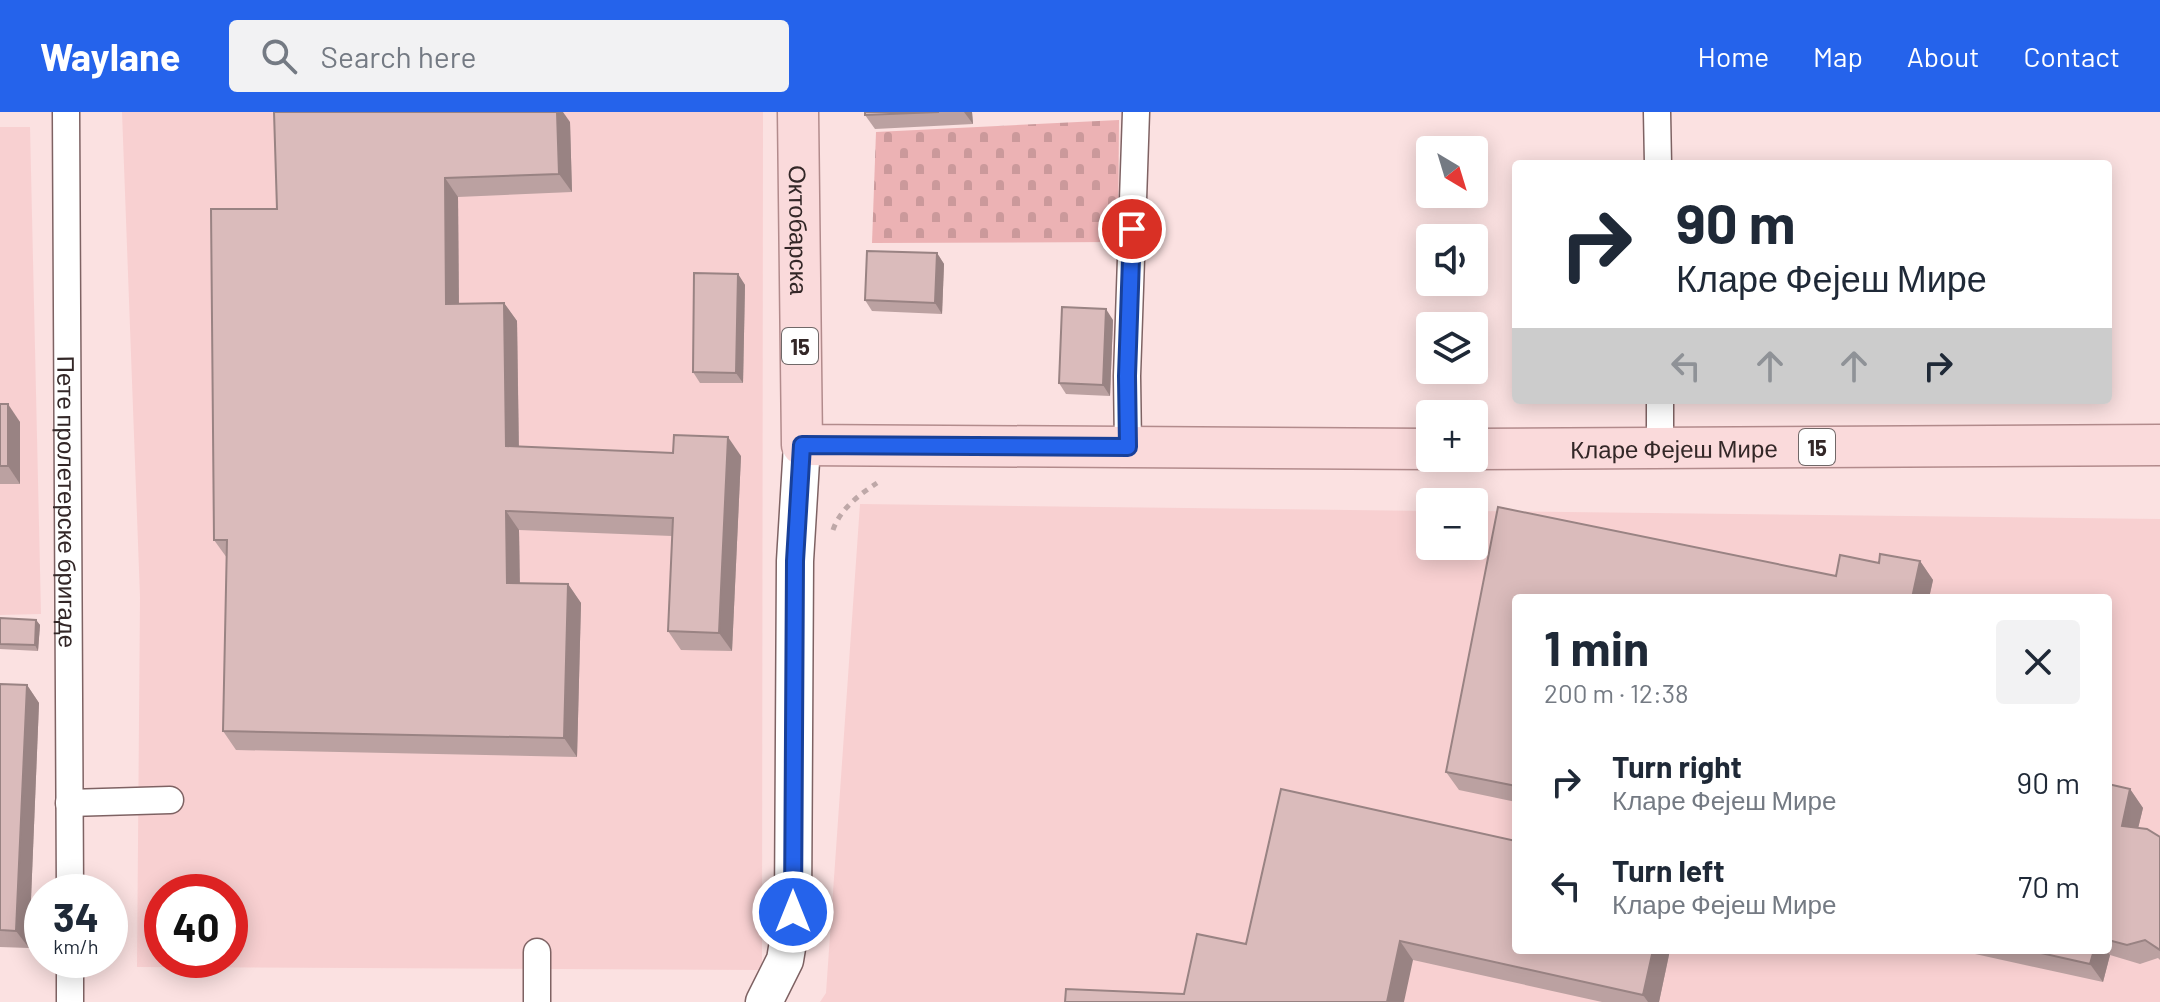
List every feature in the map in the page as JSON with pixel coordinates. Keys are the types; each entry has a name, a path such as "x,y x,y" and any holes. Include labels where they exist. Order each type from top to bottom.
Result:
{"main road":[{"name":"Октобарска","path":"798,112 802,445"},
{"path":"802,445 1416,449"},
{"name":"Кларе Фејеш Мире","path":"1488,449 2160,445"}],"street":[{"name":"Пете пролетерске бригаде","path":"66,112 70,874"},
{"path":"1128,447 1127,376 1136,112"},
{"path":"1657,112 1658,160"},
{"path":"1660,404 1660,448"},
{"path":"764,1002 785,960 793,912 795,561 802,445"},
{"path":"69,803 170,800"},
{"path":"537,952 537,1002"},
{"path":"70,978 70,1002"}],"shaded area":[{"path":"122,112 763,112 762,970 248,968 248,874 144,874 144,967 137,967 140,597"},
{"path":"0,127 30,127 41,614 0,615"},
{"path":"860,504 1416,511 1416,560 1488,560 1488,511 2160,519 2160,1002 820,1002 826,993"}],"green space":[{"path":"1119,120 1118,242 872,243 876,132"}],"building":[{"path":"274,112 557,112 559,174 445,178 446,304 504,303 506,446 673,453 674,435 728,437 719,633 668,631 673,518 506,511 507,583 568,584 564,738 223,731 227,540 214,540 211,209 277,209"},
{"path":"865,112 939,112 865,115"},
{"path":"867,251 937,253 935,303 865,300"},
{"path":"694,273 738,274 736,373 693,372"},
{"path":"1062,307 1106,309 1103,385 1059,383"},
{"path":"0,404 8,404 8,466 0,466"},
{"path":"1498,507 1836,576 1840,555 1879,563 1880,554 1920,561 1913,594 1512,594 1512,785 1446,772"},
{"path":"0,618 36,620 35,645 0,644"},
{"path":"0,684 27,685 16,931 0,930"},
{"path":"2112,785 2130,789 2122,826 2147,829 2160,837 2160,950 2145,940 2127,945 2112,941"},
{"path":"1281,789 1512,840 1512,954 1652,954 1643,995 1400,941 1387,1002 1065,1002 1066,989 1184,994 1197,934 1246,944"},
{"path":"2046,954 2093,954 2090,964"}],"route":[{"path":"793,912 795,561 802,445 1128,447 1132,229"}]}
